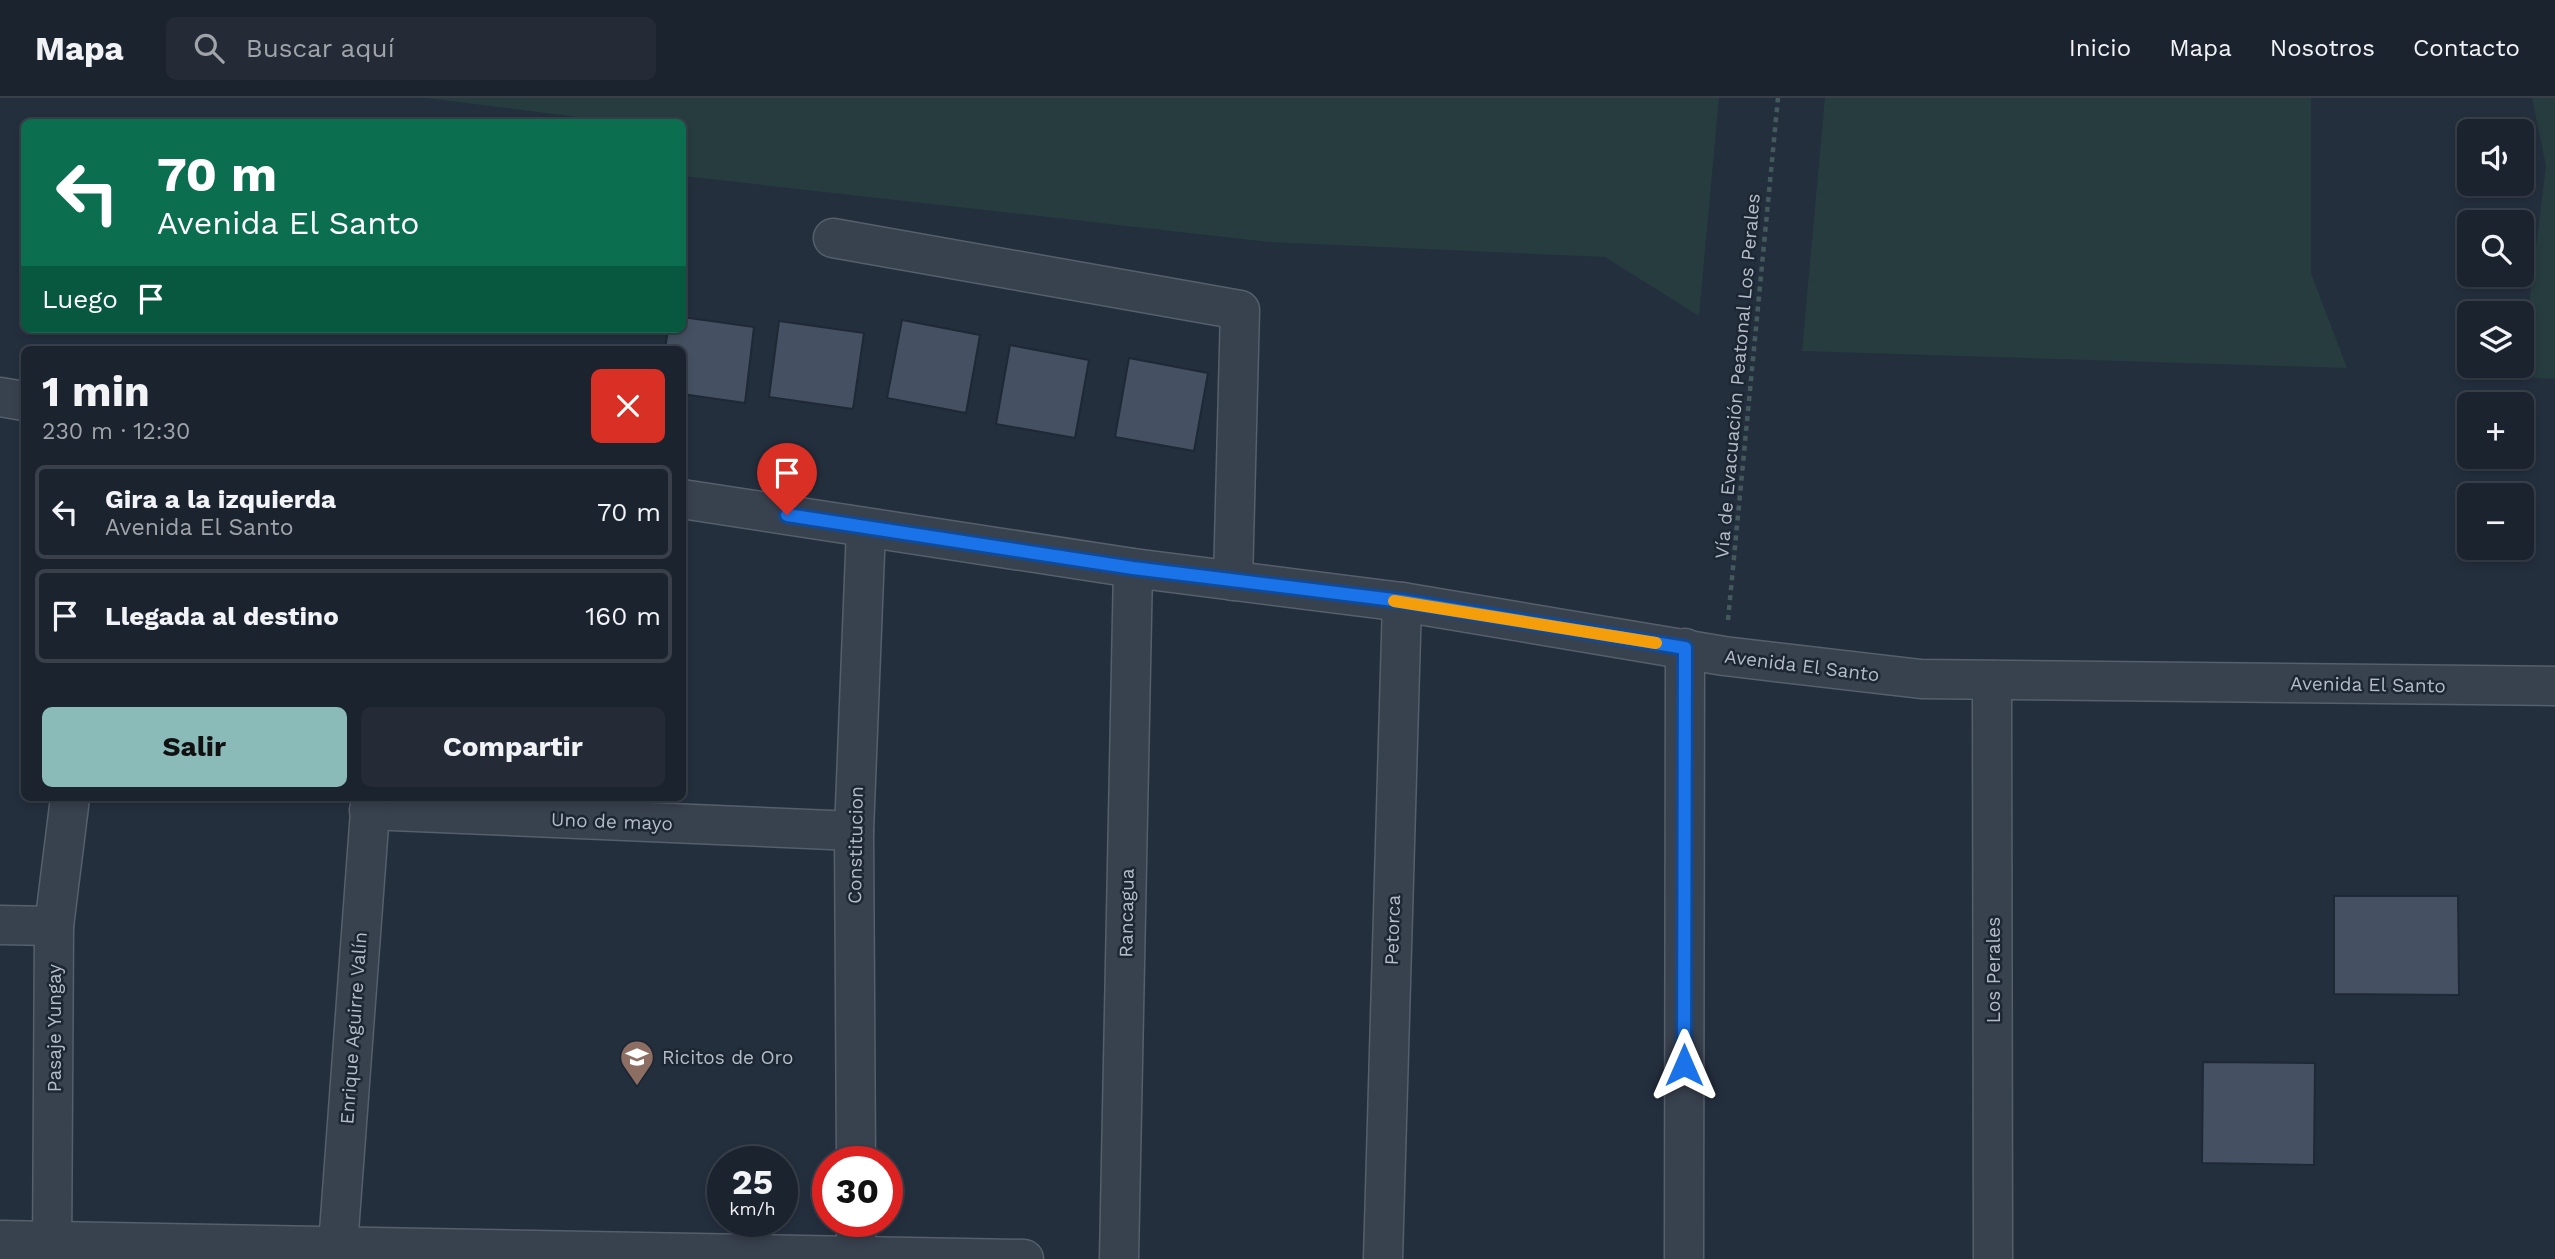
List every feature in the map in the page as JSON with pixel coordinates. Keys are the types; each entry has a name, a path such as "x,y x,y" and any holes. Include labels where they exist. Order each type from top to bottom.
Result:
{"street":[{"path":"833,238 1240,310 1233,581"},
{"path":"0,397 21,400"},
{"name":"Avenida El Santo","path":"686,500 1133,568 1402,601 1724,656 1921,680 2555,686"},
{"name":"Constitucion","path":"856,1146 854,831 866,528"},
{"name":"Rancagua","path":"1119,1259 1133,568"},
{"name":"Petorca","path":"1383,1259 1402,601"},
{"path":"1684,1259 1685,648"},
{"name":"Los Perales","path":"1992,680 1993,1259"},
{"name":"Pasaje Yungay","path":"52,1250 54,926 70,801"},
{"name":"Uno de mayo","path":"370,804 854,831"},
{"name":"Enrique Aguirre Valín","path":"338,1252 370,804"},
{"path":"0,925 54,926"},
{"path":"0,1240 52,1250 338,1252 856,1239 930,1258 1024,1259"}],"path":[{"name":"Vía de Evacuación Peatonal Los Perales","path":"1724,656 1778,98"}],"green space":[{"path":"426,98 1719,98 1699,316 1605,257 1269,242 686,176 686,119 593,119"},
{"path":"1825,98 2311,98 2311,273 2347,368 1802,351"},
{"path":"2532,98 2555,98 2555,379 2534,378 2534,301 2529,301 2531,287 2534,287 2534,263 2546,166"}],"building":[{"path":"686,318 754,327 745,403 686,395 686,346 666,346 667,333 686,333"},
{"path":"902,320 980,335 966,413 887,398"},
{"path":"779,321 864,333 853,409 769,397"},
{"path":"1010,345 1089,360 1075,438 996,424"},
{"path":"1129,358 1208,373 1194,451 1115,437"},
{"path":"2334,896 2458,896 2459,995 2334,994"},
{"path":"2203,1062 2315,1063 2314,1165 2202,1163"}],"slow traffic":[{"path":"1394,601 1656,643"}],"place":[{"name":"Ricitos de Oro","path":"637,1087"}],"route":[{"path":"787,515 1133,568 1402,601 1685,648 1684,1065"}]}
